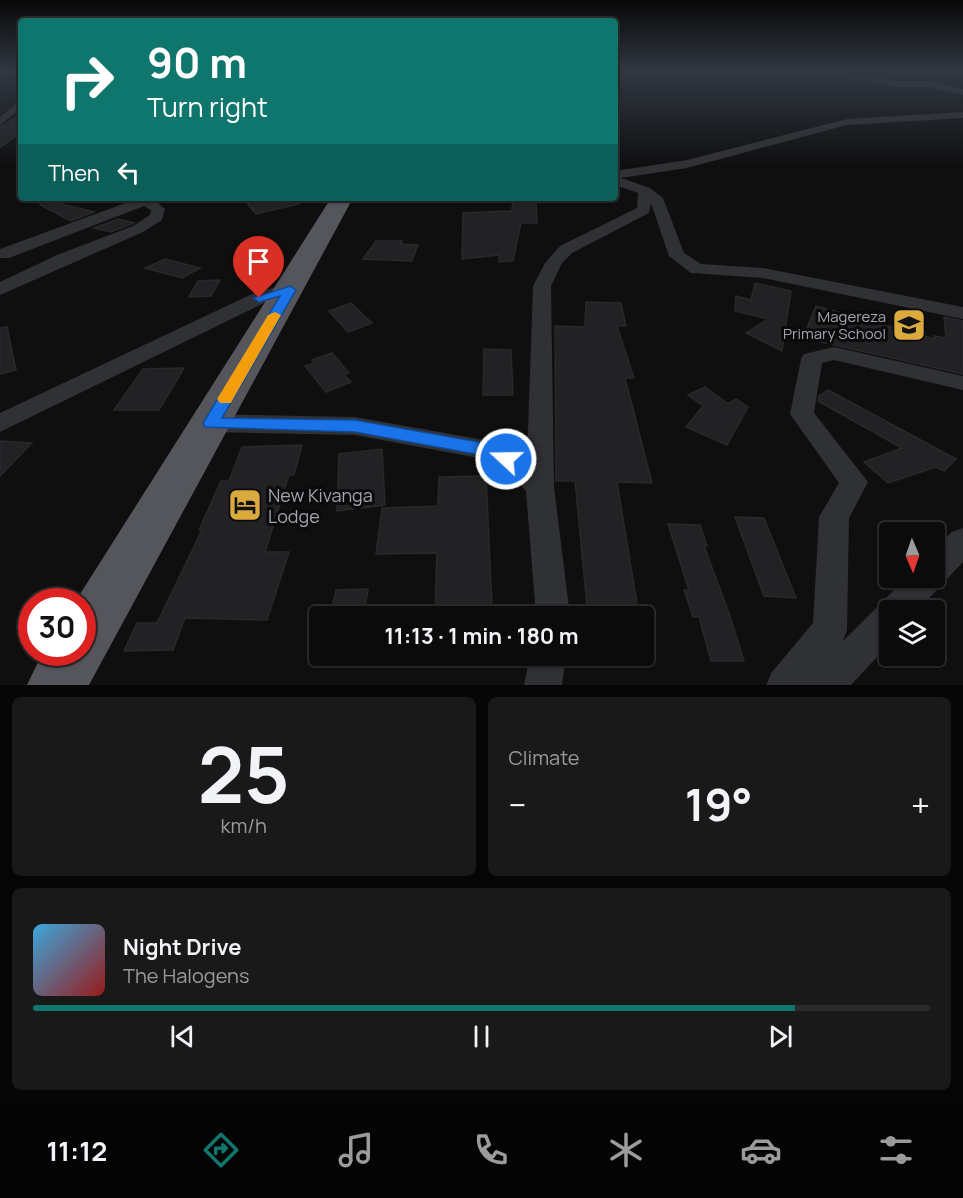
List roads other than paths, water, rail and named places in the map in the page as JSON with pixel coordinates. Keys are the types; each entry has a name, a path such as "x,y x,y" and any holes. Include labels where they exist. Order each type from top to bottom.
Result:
{"highway":[{"path":"96,617 340,201"},
{"path":"57,685 68,666"}],"street":[{"path":"2,120 18,106"},
{"path":"618,173 687,164 846,122 963,115"},
{"path":"2,120 18,117"},
{"path":"618,181 645,191 658,201 677,256 697,269 763,273 963,313"},
{"path":"552,606 540,487 543,286 558,257 579,242 625,222 644,210 645,191"},
{"path":"2,253 146,201"},
{"path":"0,289 138,229 157,217 158,209 150,201"},
{"path":"2,253 17,263 26,277"},
{"path":"0,423 259,298 290,290"},
{"path":"785,685 830,630 834,517 854,482 802,414 812,359 834,353 963,383"},
{"path":"211,423 355,426 490,451 521,467 540,487"},
{"path":"945,560 963,541"},
{"path":"906,600 918,588"},
{"path":"825,685 879,629"},
{"path":"543,685 546,666"}],"place":[{"name":"Magereza Primary School","path":"909,325"},
{"name":"New Kivanga Lodge","path":"245,505"}]}
